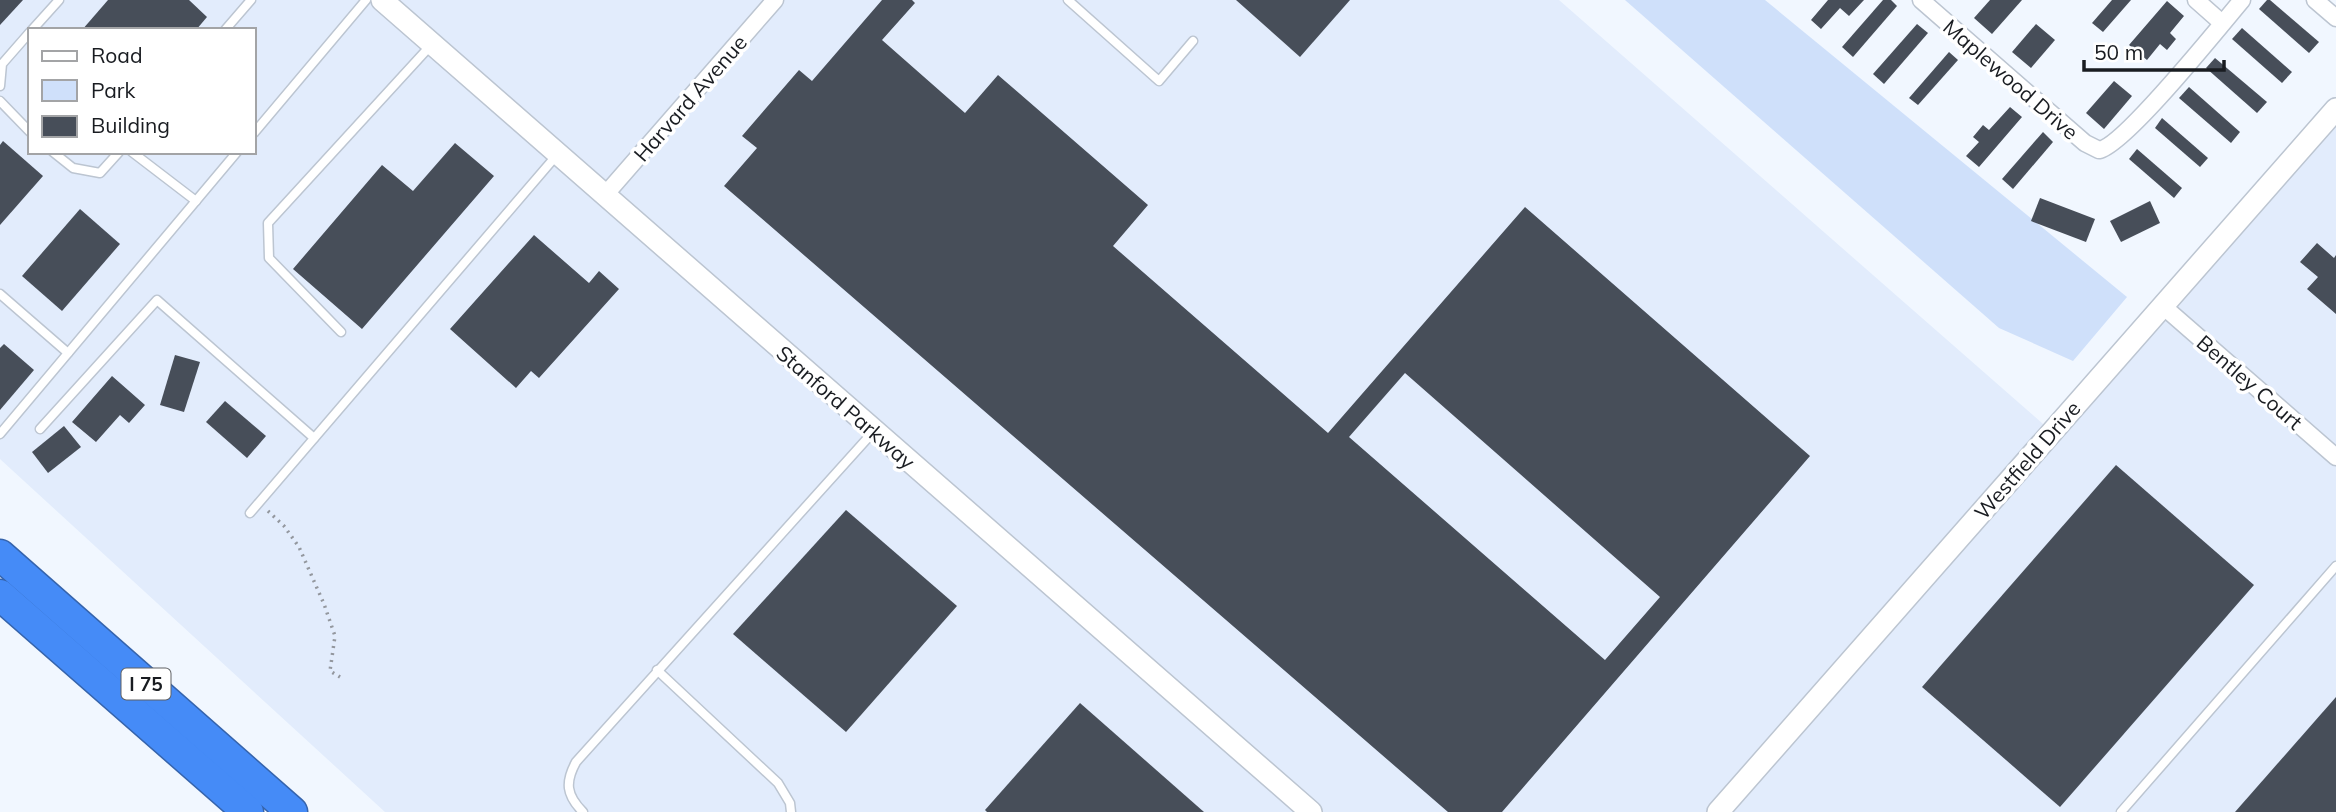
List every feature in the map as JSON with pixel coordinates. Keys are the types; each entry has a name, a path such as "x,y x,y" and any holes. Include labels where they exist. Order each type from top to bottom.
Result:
{"highway":[{"name":"I 75","path":"0,555 292,812"},
{"name":"I 75","path":"0,595 248,812"}],"street":[{"name":"Stanford Parkway","path":"382,0 1311,812"},
{"name":"Harvard Avenue","path":"605,195 775,0"},
{"name":"Maplewood Drive","path":"1921,0 2085,143 2099,150 2116,142 2139,120 2222,23"},
{"path":"2196,0 2222,23 2242,0"},
{"path":"2315,0 2336,18"},
{"name":"Westfield Drive","path":"1718,812 2336,109"},
{"name":"Bentley Court","path":"2164,307 2336,457"}],"lane":[{"path":"34,28 59,0"},
{"path":"227,28 251,0"},
{"path":"256,131 366,0"},
{"path":"1068,0 1159,81 1193,41"},
{"path":"0,86 2,64 28,34"},
{"path":"341,332 269,258 268,223 432,44"},
{"path":"0,102 28,130"},
{"path":"55,154 72,168 100,173 117,154"},
{"path":"135,154 196,201"},
{"path":"0,434 235,154"},
{"path":"250,513 558,154"},
{"path":"0,294 68,353"},
{"path":"40,429 157,300 314,438"},
{"path":"583,812 569,794 568,777 576,762 874,431"},
{"path":"2121,812 2336,566"},
{"path":"657,670 778,783 790,803 791,812"}],"path":[{"path":"258,503 284,526 299,547 335,636 330,671 341,677"}],"shaded area":[{"path":"0,0 1559,0 2051,431 2336,103 2336,812 385,812 0,459"}],"green space":[{"path":"1625,0 1765,0 2127,297 2073,361 1999,328"}],"building":[{"path":"0,0 23,0 0,25"},
{"path":"108,0 189,0 207,17 198,28 84,28"},
{"path":"882,0 912,0 915,3 882,40 965,113 998,75 1148,205 1113,246 1328,433 1525,207 1810,456 1502,812 1448,812 724,186 757,148 742,136 799,70 812,81","holes":["1405,373 1660,597 1605,660 1349,437"]},
{"path":"1236,0 1350,0 1300,57"},
{"path":"1828,0 1864,0 1849,16 1840,8 1821,29 1811,20"},
{"path":"1883,0 1891,0 1897,6 1853,57 1842,47"},
{"path":"1990,0 2022,0 1992,34 1974,18"},
{"path":"2112,0 2131,0 2103,32 2092,23"},
{"path":"2267,0 2319,42 2309,53 2259,9"},
{"path":"2167,1 2184,16 2170,33 2176,39 2167,50 2160,44 2147,60 2129,45"},
{"path":"1917,24 1928,33 1884,84 1873,74"},
{"path":"2036,24 2055,40 2031,68 2012,52"},
{"path":"2242,28 2292,72 2282,83 2232,39"},
{"path":"1949,52 1958,60 1918,105 1909,98"},
{"path":"2215,58 2267,102 2257,113 2206,68"},
{"path":"2114,81 2132,96 2104,129 2086,113"},
{"path":"2189,87 2240,132 2231,143 2179,98"},
{"path":"2010,107 2022,117 1979,167 1966,156 1979,142 1973,137 1983,125 1989,130"},
{"path":"2162,118 2208,158 2200,167 2155,128"},
{"path":"2043,132 2053,142 2013,189 2002,179"},
{"path":"3,141 43,176 0,225 0,145"},
{"path":"455,143 494,176 362,329 293,269 382,165 413,191"},
{"path":"2137,149 2182,188 2174,198 2129,159"},
{"path":"2040,198 2095,219 2086,242 2031,221"},
{"path":"2150,201 2160,223 2121,242 2110,221"},
{"path":"80,209 120,244 62,311 22,276"},
{"path":"534,235 589,283 599,271 619,289 539,378 531,371 516,388 450,329"},
{"path":"2317,243 2334,258 2336,255 2336,314 2307,289 2318,277 2300,262"},
{"path":"4,344 34,370 0,410 0,348"},
{"path":"175,355 200,362 184,412 160,405"},
{"path":"112,376 145,405 129,423 120,415 96,442 72,422"},
{"path":"225,401 266,436 247,458 206,422"},
{"path":"64,426 81,447 48,473 32,452"},
{"path":"2116,465 2254,585 2060,807 1922,687"},
{"path":"846,510 957,606 846,732 733,634"},
{"path":"2336,697 2336,812 2235,812"},
{"path":"1080,703 1204,812 987,812 985,810"}]}
